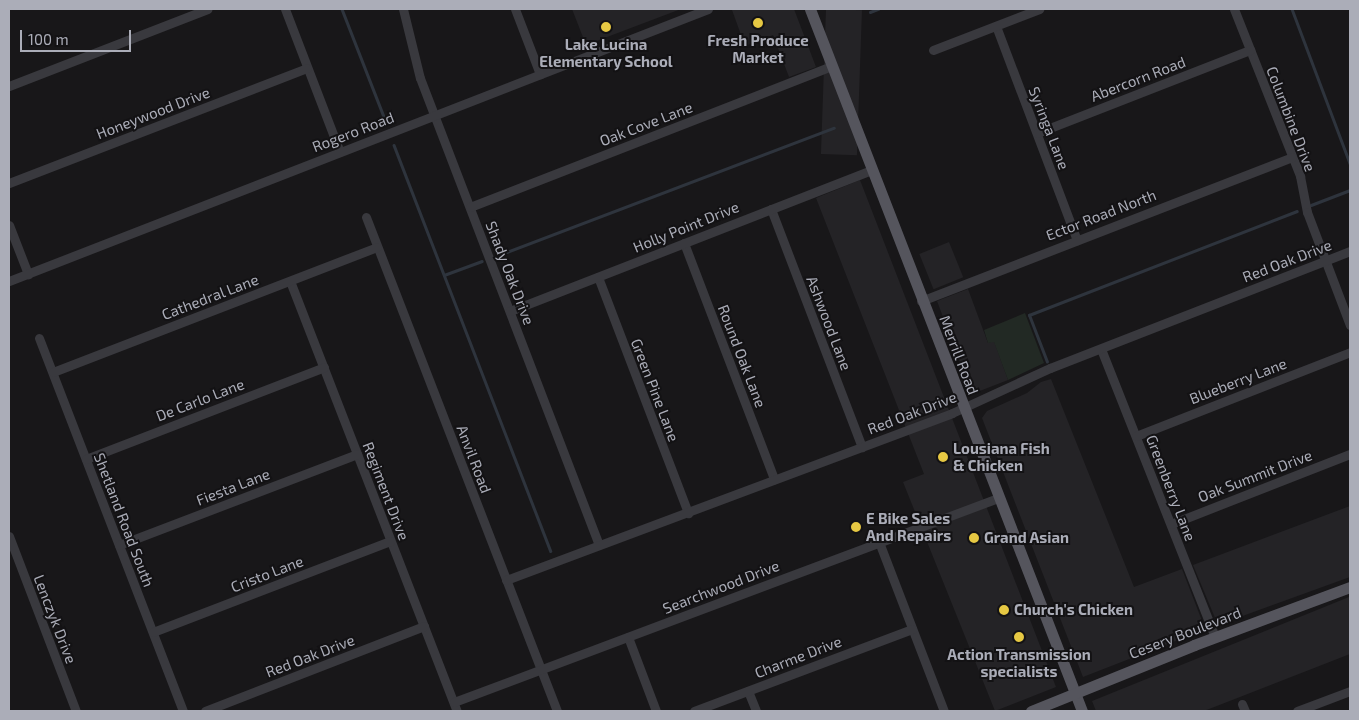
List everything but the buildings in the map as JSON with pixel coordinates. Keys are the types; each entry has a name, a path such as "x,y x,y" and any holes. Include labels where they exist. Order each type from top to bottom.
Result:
{"main road":[{"name":"Merrill Road","path":"810,9 1082,711"},
{"name":"Cesery Boulevard","path":"1031,711 1075,695 1215,637 1350,587"}],"street":[{"path":"9,86 208,9"},
{"path":"285,9 340,152"},
{"name":"Shady Oak Drive","path":"403,9 411,50 434,115 599,544"},
{"path":"515,9 540,74"},
{"name":"Rogero Road","path":"9,281 708,9"},
{"path":"933,50 1039,9"},
{"name":"Columbine Drive","path":"1234,9 1300,176 1307,212 1350,325"},
{"name":"Syringa Lane","path":"996,26 1077,240"},
{"name":"Abercorn Road","path":"1037,133 1250,50"},
{"name":"Oak Cove Lane","path":"470,207 832,66"},
{"name":"Honeywood Drive","path":"9,183 307,68"},
{"name":"Ector Road North","path":"922,301 1292,157"},
{"name":"Holly Point Drive","path":"510,311 872,170"},
{"name":"Ashwood Lane","path":"771,209 862,447"},
{"name":"Anvil Road","path":"366,216 557,711"},
{"path":"9,225 28,274"},
{"name":"Round Oak Lane","path":"684,243 774,479"},
{"name":"Cathedral Lane","path":"53,372 377,247"},
{"name":"Red Oak Drive","path":"506,580 964,408 1101,349 1350,251"},
{"name":"Green Pine Lane","path":"598,277 688,512"},
{"name":"Regiment Drive","path":"290,281 457,711"},
{"name":"Shetland Road South","path":"39,338 183,711"},
{"name":"Greenberry Lane","path":"1101,349 1215,637"},
{"name":"Blueberry Lane","path":"1136,436 1350,352"},
{"name":"De Carlo Lane","path":"86,459 324,367"},
{"name":"Fiesta Lane","path":"119,545 357,454"},
{"name":"Oak Summit Drive","path":"1171,524 1350,454"},
{"name":"Searchwood Drive","path":"454,702 998,498"},
{"name":"Lenczyk Drive","path":"9,536 76,711"},
{"name":"Cristo Lane","path":"153,632 390,541"},
{"path":"879,542 944,711"},
{"name":"Red Oak Drive","path":"206,711 424,626"},
{"name":"Charme Drive","path":"694,711 912,629"},
{"path":"628,636 656,711"},
{"path":"748,691 756,711"},
{"path":"1297,711 1350,691"}],"shaded area":[{"name":"Lake Lucina Elementary School","path":"572,9 681,9 586,45"},
{"path":"794,9 816,67 789,77 773,35 745,46 732,10"},
{"path":"826,9 862,10 857,155 821,154"},
{"path":"860,180 1056,687 995,711 903,482 924,474 816,198"},
{"path":"949,242 963,277 934,289 919,254"},
{"path":"968,289 988,343 994,341 1008,380 972,394 937,301"},
{"path":"1025,313 1044,363 1008,380 994,342 988,343 984,330"},
{"path":"1051,379 1134,587 1182,569 1204,626 1201,631 1083,677 982,418 987,411 1027,393 1041,382"},
{"path":"1350,506 1350,577 1218,625 1193,565"},
{"path":"1349,597 1350,654 1204,711 1096,711 1092,701"}],"waterway":[{"path":"342,9 384,117"},
{"path":"870,12 878,9"},
{"path":"1292,9 1350,163"},
{"path":"499,255 834,128"},
{"path":"394,145 551,551"},
{"path":"1311,205 1350,190"},
{"path":"1047,362 1029,315 1297,211"},
{"path":"444,275 482,261"}],"place":[{"name":"Fresh Produce Market","path":"758,23"},
{"name":"Lake Lucina Elementary School","path":"606,27"},
{"name":"Lousiana Fish & Chicken","path":"943,457"},
{"name":"E Bike Sales And Repairs","path":"856,527"},
{"name":"Grand Asian","path":"974,538"},
{"name":"Church's Chicken","path":"1004,610"},
{"name":"Action Transmission specialists","path":"1019,637"}]}
